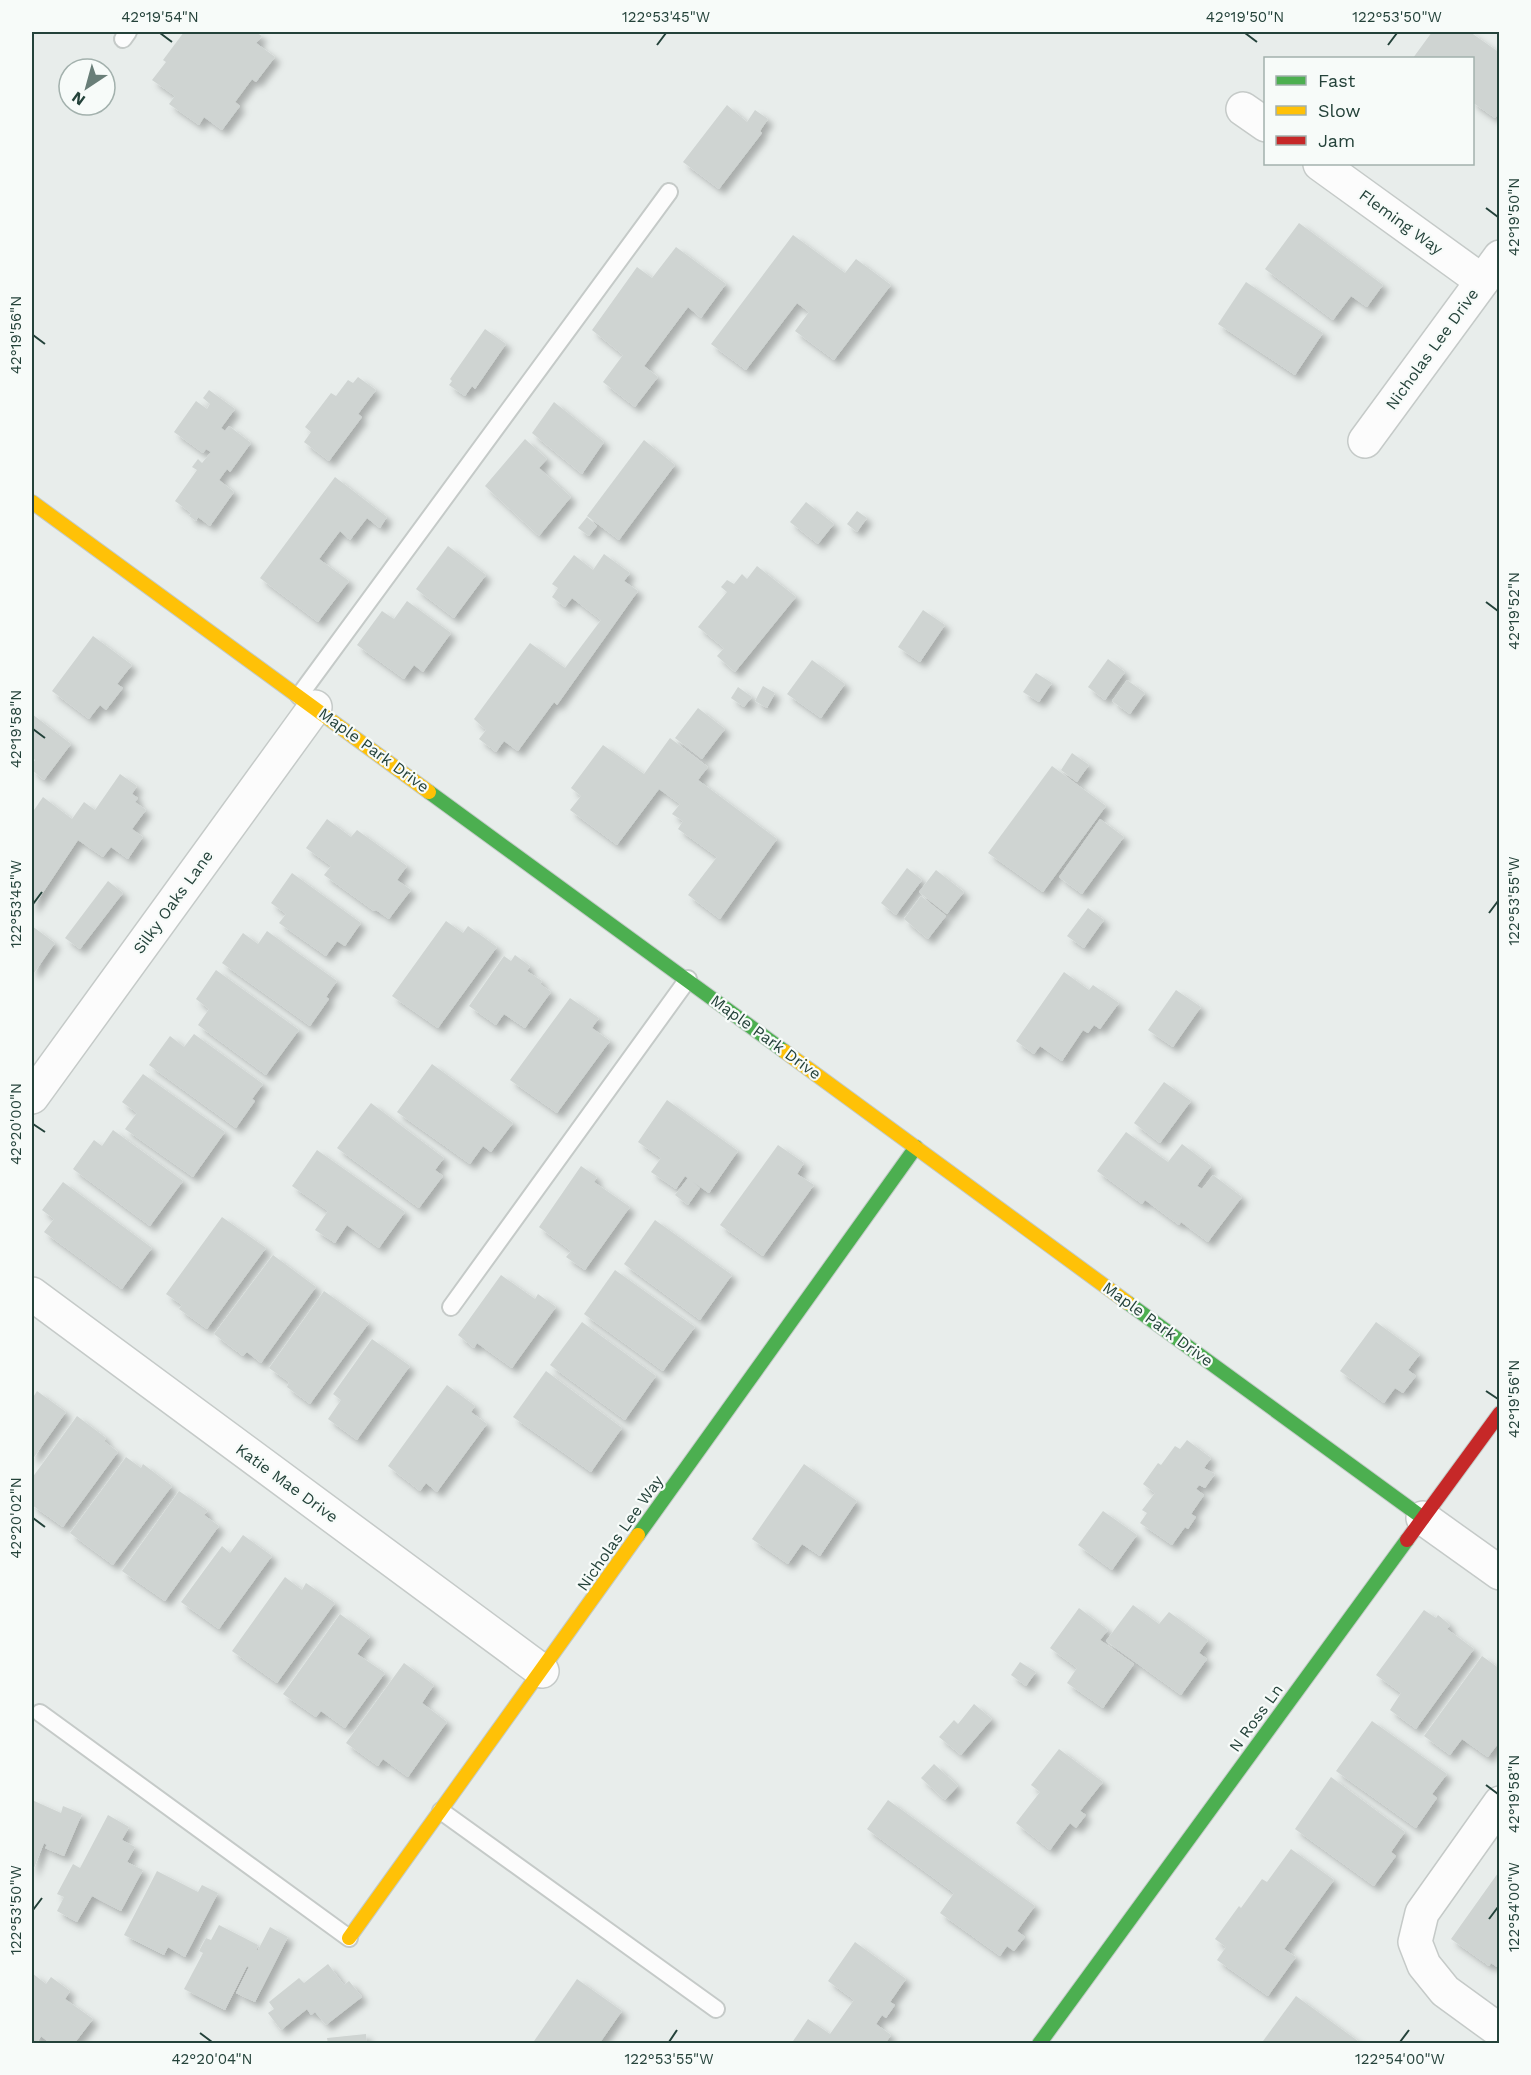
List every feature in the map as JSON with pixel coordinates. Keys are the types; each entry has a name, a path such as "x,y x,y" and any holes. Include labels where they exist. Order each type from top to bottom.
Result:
{"street":[{"name":"Fleming Way","path":"1322,165 1491,269"},
{"name":"Nicholas Lee Drive","path":"1365,441 1491,269"},
{"name":"Maple Park Drive","path":"32,502 1500,1573"},
{"name":"Silky Oaks Lane","path":"32,1097 307,701"},
{"name":"Nicholas Lee Way","path":"349,1938 916,1147"},
{"name":"Katie Mae Drive","path":"32,1294 542,1671"},
{"name":"N Ross Ln","path":"1039,2043 1500,1413"},
{"path":"1498,1809 1422,1913 1415,1942 1424,1965 1445,1991 1500,2031"}],"lane":[{"path":"307,701 669,192"},
{"path":"452,1307 688,979"},
{"path":"39,1713 349,1938"},
{"path":"441,1811 716,2009"}],"building":[{"path":"184,32 255,32 262,36 256,43 275,57 256,82 252,79 235,102 240,106 222,130 204,117 199,125 169,104 175,96 152,80 166,62 163,60"},
{"path":"1432,32 1470,32 1500,53 1500,112 1495,118 1474,103 1474,57 1414,57"},
{"path":"727,105 747,122 755,110 768,119 760,131 762,133 719,189 683,162"},
{"path":"1299,223 1383,285 1367,307 1351,296 1333,320 1265,269"},
{"path":"793,235 845,273 856,259 891,285 834,360 795,331 809,312 797,303 746,370 711,344"},
{"path":"676,247 726,284 701,318 688,307 644,366 658,377 635,407 603,382 623,355 592,330 637,267 652,278"},
{"path":"1246,282 1323,333 1295,375 1218,324"},
{"path":"485,329 506,344 475,389 472,386 465,396 449,385 452,381 450,379"},
{"path":"358,377 376,390 358,414 362,417 329,461 304,442 311,432 305,427 331,393 336,396 348,380 353,383"},
{"path":"209,390 235,409 221,428 225,431 229,426 251,443 230,472 227,469 219,480 234,492 210,526 198,517 196,521 189,516 191,513 175,501 197,470 192,467 198,459 202,463 211,452 206,449 203,453 174,432 196,401 207,409 210,404 203,398"},
{"path":"554,402 604,442 582,474 532,433"},
{"path":"525,439 547,459 539,468 571,497 539,536 485,486"},
{"path":"644,440 675,465 619,540 587,516"},
{"path":"335,477 387,517 380,528 367,518 350,540 340,531 319,559 349,581 318,622 260,578"},
{"path":"806,502 834,524 818,544 790,522"},
{"path":"857,511 867,518 857,532 847,524"},
{"path":"587,517 597,526 589,536 578,528"},
{"path":"448,546 486,575 454,618 416,589"},
{"path":"604,554 630,573 624,581 638,591 557,705 554,702 518,751 504,741 496,752 479,739 486,730 474,719 530,643 565,668 601,620 572,598 565,607 552,597 558,588 552,584 574,555 593,570"},
{"path":"757,566 796,597 735,672 717,656 724,648 698,627 727,592 721,587 727,580 734,584 742,574 747,579"},
{"path":"407,601 451,633 423,672 414,665 404,679 357,645 382,611 394,619"},
{"path":"923,610 945,625 920,662 898,647"},
{"path":"93,636 132,665 117,684 123,688 106,710 100,705 89,719 52,691"},
{"path":"1108,659 1125,672 1105,700 1088,687"},
{"path":"812,660 845,684 821,718 787,694"},
{"path":"1036,673 1052,683 1039,702 1023,692"},
{"path":"1127,680 1145,693 1130,714 1112,701"},
{"path":"763,686 775,693 767,708 755,701"},
{"path":"738,687 752,697 744,707 731,698"},
{"path":"698,708 725,729 702,759 675,738"},
{"path":"32,714 71,744 44,780 32,770 35,760 32,757"},
{"path":"670,738 708,767 698,780 777,839 720,919 688,895 717,857 678,829 683,821 672,814 680,804 659,789 617,845 570,810 581,796 571,788 603,745 644,774"},
{"path":"1072,753 1089,765 1077,782 1061,770"},
{"path":"1052,766 1106,806 1043,892 988,853"},
{"path":"120,774 137,786 132,794 138,798 135,802 146,810 132,829 143,837 128,859 111,847 103,857 78,840 32,909 32,813 43,797 72,819 84,802 95,810"},
{"path":"327,819 351,837 357,830 407,866 397,880 411,890 389,919 324,875 331,866 306,848"},
{"path":"1100,819 1124,837 1082,894 1059,877"},
{"path":"907,868 922,880 896,915 881,903"},
{"path":"936,870 964,892 947,914 919,892"},
{"path":"292,873 361,923 345,946 337,941 326,956 279,923 286,914 271,903"},
{"path":"108,881 123,893 80,949 65,938"},
{"path":"921,896 946,916 928,939 904,919"},
{"path":"1088,908 1104,920 1084,948 1067,936"},
{"path":"446,921 463,933 468,926 497,947 438,1028 392,996"},
{"path":"32,926 55,943 34,973 32,971"},
{"path":"267,931 337,981 326,997 329,999 310,1026 222,963 243,933 258,944"},
{"path":"515,955 530,966 527,971 542,981 540,984 551,992 525,1028 504,1014 496,1025 469,1006 504,956 511,961"},
{"path":"216,970 299,1030 266,1075 198,1025 209,1009 196,999"},
{"path":"1064,972 1089,990 1093,985 1119,1003 1100,1029 1094,1025 1088,1033 1083,1030 1062,1061 1040,1046 1034,1054 1016,1041"},
{"path":"1176,990 1201,1007 1173,1047 1148,1030"},
{"path":"570,998 599,1018 592,1028 610,1041 557,1113 510,1080"},
{"path":"194,1034 263,1084 252,1099 255,1101 236,1128 149,1065 170,1036 184,1047"},
{"path":"432,1064 513,1123 491,1152 483,1146 470,1164 397,1112"},
{"path":"143,1074 225,1132 193,1177 125,1129 137,1113 122,1102"},
{"path":"1164,1082 1191,1101 1160,1143 1134,1123"},
{"path":"667,1100 738,1151 709,1193 693,1182 700,1188 688,1205 675,1195 688,1178 685,1176 676,1189 651,1172 661,1158 638,1142"},
{"path":"371,1103 444,1158 435,1170 443,1176 419,1208 337,1148"},
{"path":"113,1130 183,1181 150,1226 73,1169 94,1140 102,1146"},
{"path":"1126,1132 1168,1162 1182,1144 1211,1166 1197,1186 1202,1189 1213,1175 1242,1197 1208,1242 1181,1222 1179,1225 1145,1200 1142,1204 1097,1171"},
{"path":"778,1145 804,1163 797,1174 814,1185 763,1256 720,1225"},
{"path":"317,1150 405,1212 379,1248 347,1225 335,1243 315,1230 328,1211 292,1186"},
{"path":"581,1166 597,1177 594,1182 630,1207 585,1270 566,1257 571,1251 539,1227"},
{"path":"63,1182 152,1248 122,1289 44,1232 54,1219 42,1210"},
{"path":"222,1217 266,1248 207,1329 179,1309 182,1305 166,1294"},
{"path":"655,1220 732,1275 700,1320 624,1264"},
{"path":"273,1255 316,1287 261,1363 247,1352 243,1356 214,1334"},
{"path":"615,1270 695,1327 663,1371 584,1314"},
{"path":"501,1275 535,1299 538,1294 556,1307 512,1368 477,1343 474,1348 458,1335"},
{"path":"324,1291 369,1323 310,1404 287,1387 289,1382 269,1368"},
{"path":"582,1322 656,1376 625,1420 550,1365"},
{"path":"1376,1322 1420,1354 1408,1370 1416,1376 1403,1393 1395,1388 1384,1403 1340,1371"},
{"path":"372,1339 410,1366 357,1440 328,1419 341,1400 333,1394"},
{"path":"546,1371 622,1428 591,1472 513,1417"},
{"path":"447,1385 475,1406 471,1412 487,1424 437,1492 426,1483 420,1491 388,1466"},
{"path":"37,1391 66,1412 32,1460 32,1399"},
{"path":"77,1416 106,1438 104,1441 118,1452 63,1527 32,1505 32,1478"},
{"path":"1187,1440 1211,1458 1204,1468 1215,1474 1205,1488 1199,1485 1196,1489 1204,1495 1191,1514 1196,1517 1188,1529 1185,1527 1172,1545 1140,1523 1147,1513 1142,1510 1155,1493 1143,1484 1158,1463 1161,1465 1175,1446 1180,1449"},
{"path":"126,1457 141,1468 143,1464 172,1486 113,1565 70,1533"},
{"path":"804,1464 857,1501 820,1556 802,1544 788,1564 752,1539"},
{"path":"179,1491 208,1511 204,1515 219,1526 165,1601 122,1571"},
{"path":"1103,1511 1137,1535 1112,1570 1078,1545"},
{"path":"243,1535 272,1556 219,1629 181,1602 222,1546 230,1553"},
{"path":"285,1577 302,1590 306,1583 335,1603 277,1683 232,1651"},
{"path":"1133,1605 1159,1624 1169,1612 1208,1640 1199,1653 1207,1659 1181,1695 1106,1641"},
{"path":"1079,1608 1108,1630 1100,1640 1134,1664 1103,1708 1067,1683 1077,1668 1050,1648"},
{"path":"1424,1610 1436,1618 1438,1615 1450,1625 1447,1629 1474,1649 1416,1729 1390,1710 1401,1693 1376,1675"},
{"path":"340,1614 370,1636 357,1654 385,1673 345,1728 321,1711 316,1717 283,1694"},
{"path":"1482,1656 1500,1669 1500,1741 1488,1757 1462,1739 1450,1755 1424,1736"},
{"path":"1020,1662 1036,1672 1026,1686 1011,1675"},
{"path":"404,1663 434,1685 422,1703 447,1722 408,1777 383,1759 378,1766 346,1743"},
{"path":"974,1704 992,1719 961,1755 939,1737 954,1720 958,1724"},
{"path":"1372,1721 1447,1774 1432,1794 1437,1798 1416,1828 1336,1771"},
{"path":"1059,1749 1103,1782 1080,1811 1086,1815 1076,1828 1070,1823 1050,1850 1016,1823 1040,1792 1031,1785"},
{"path":"934,1764 958,1786 945,1800 921,1778"},
{"path":"1331,1777 1405,1832 1391,1852 1396,1856 1374,1886 1295,1829"},
{"path":"32,1800 61,1813 63,1806 82,1814 64,1856 45,1848 47,1845 44,1843 32,1873"},
{"path":"888,1800 1035,1906 1017,1931 1025,1937 1014,1951 1007,1946 1000,1956 940,1913 954,1893 867,1829"},
{"path":"108,1815 129,1827 122,1840 135,1847 127,1862 143,1870 121,1911 92,1896 77,1922 57,1911 64,1897 57,1894 73,1864 80,1868"},
{"path":"1291,1849 1334,1880 1284,1949 1296,1957 1268,1996 1217,1960 1226,1947 1215,1939 1262,1879 1267,1882"},
{"path":"157,1871 198,1892 202,1885 218,1893 185,1957 168,1947 164,1955 124,1935"},
{"path":"1498,1873 1500,1874 1500,1969 1491,1963 1489,1966 1451,1939"},
{"path":"219,1925 258,1945 256,1950 270,1927 288,1937 255,2002 236,1993 249,1967 247,1966 225,2010 184,1989 203,1953 199,1951 206,1938 211,1940"},
{"path":"855,1942 906,1979 890,2002 895,2005 886,2018 882,2015 876,2024 891,2035 885,2044 791,2044 808,2019 830,2034 854,2000 828,1981"},
{"path":"328,1964 344,1985 349,1981 362,1997 326,2025 315,2012 311,2015 307,2009 281,2030 268,2013 274,2009 269,2002 299,1978 304,1983"},
{"path":"32,1973 46,1984 51,1977 70,1991 65,1999 93,2019 74,2044 51,2044 41,2036 36,2044 32,2044"},
{"path":"577,1979 622,2011 599,2044 532,2044"},
{"path":"1296,1996 1362,2044 1267,2044 1263,2041"},
{"path":"366,2034 367,2044 328,2044 327,2038"}],"traffic: fast":[{"path":"429,792 784,1051"},
{"path":"638,1535 916,1147"},
{"path":"1128,1303 1423,1518"},
{"path":"1039,2044 1407,1540"}],"traffic: slow":[{"path":"32,502 429,792"},
{"path":"784,1051 1128,1303"},
{"path":"349,1938 638,1535"}],"traffic: jam":[{"path":"1407,1540 1500,1413"}]}
